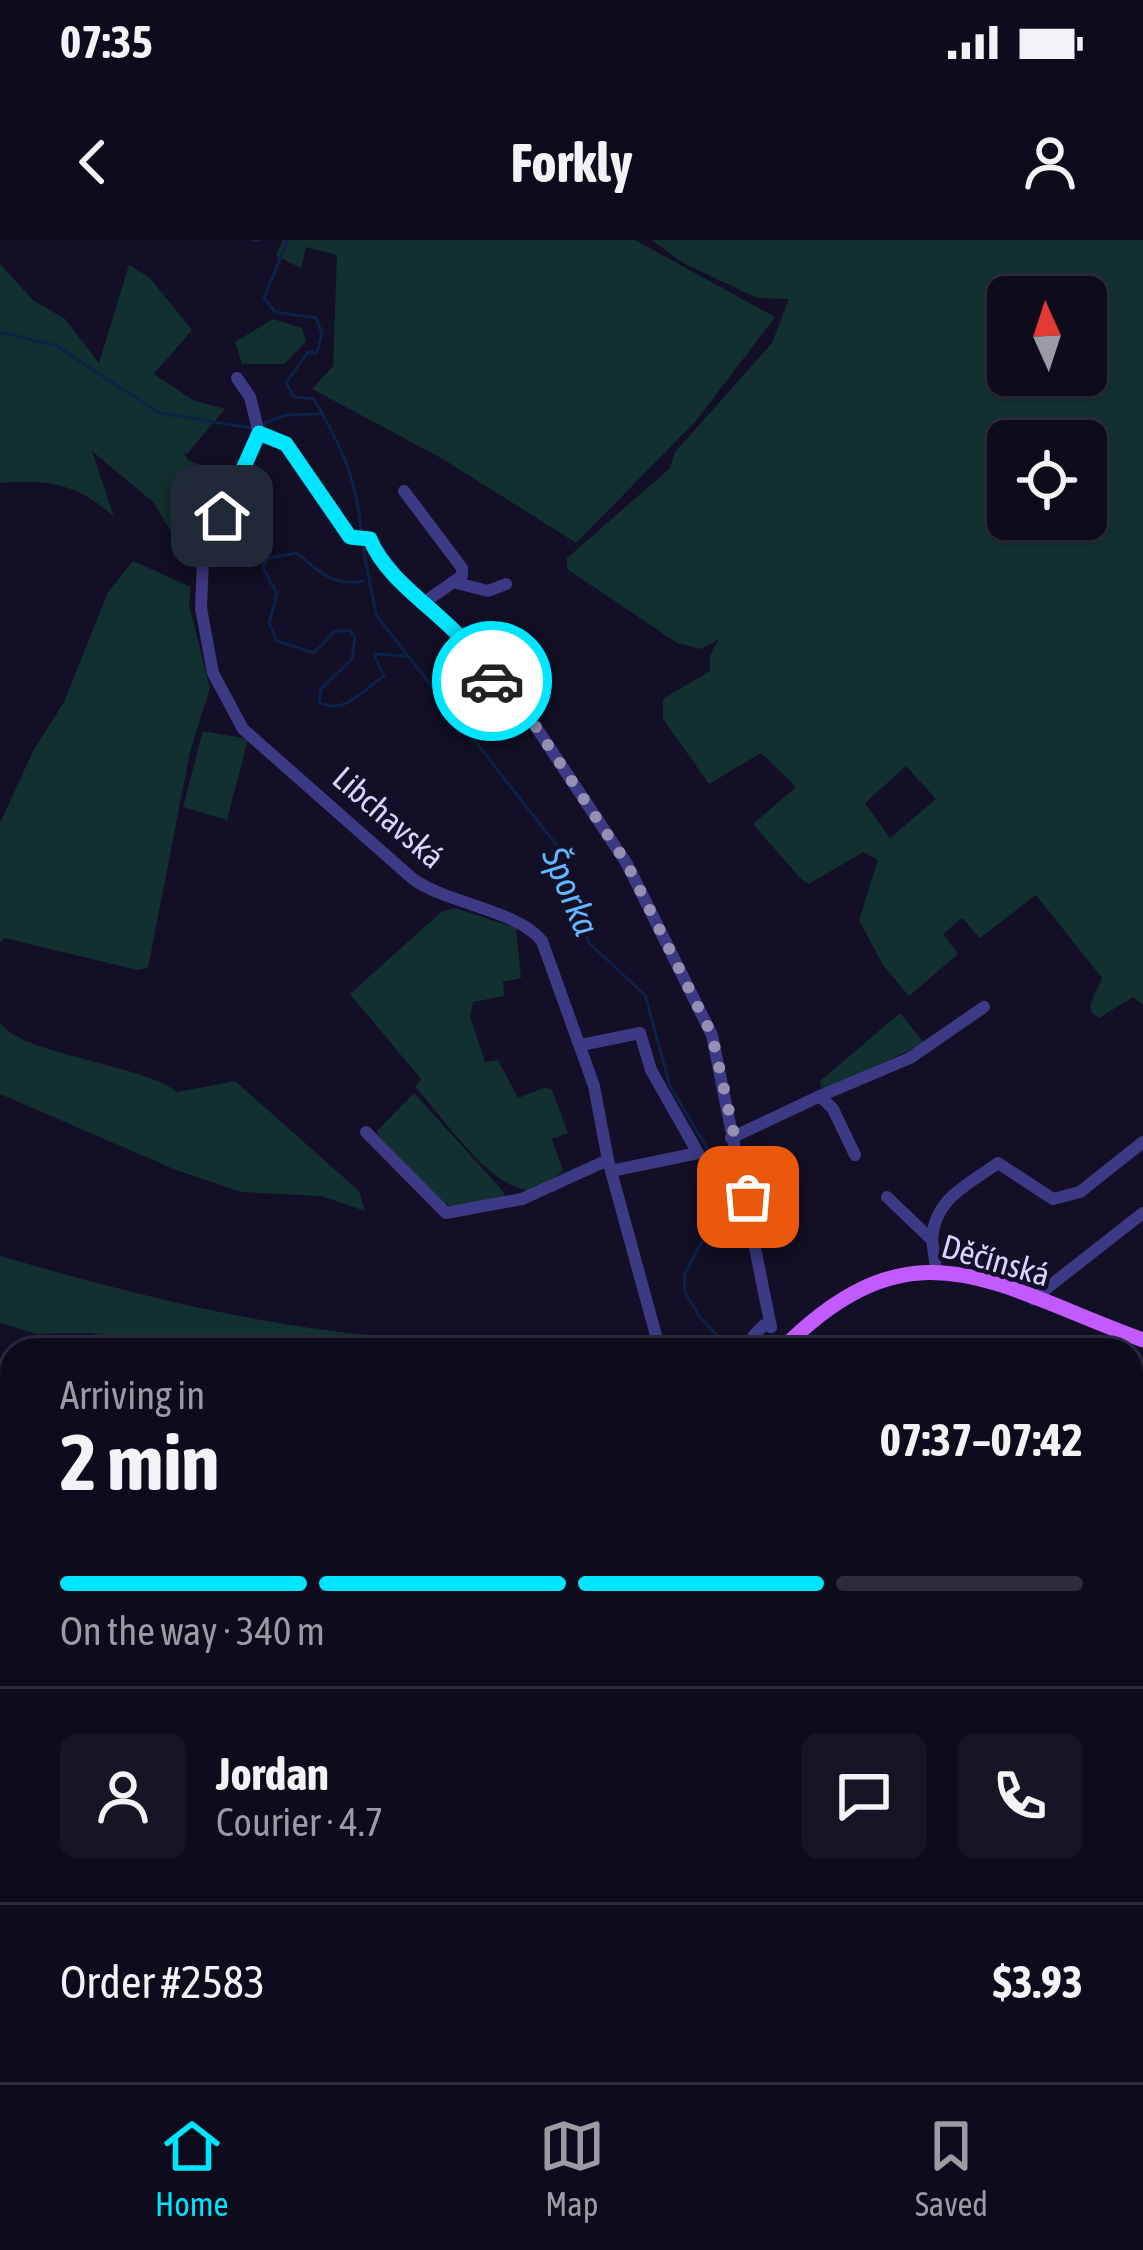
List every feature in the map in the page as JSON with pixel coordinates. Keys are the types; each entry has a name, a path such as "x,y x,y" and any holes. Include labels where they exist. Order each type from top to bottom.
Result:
{"main road":[{"name":"Děčínská","path":"796,1338 873,1280 936,1268 1138,1338"}],"street":[{"path":"237,378 258,428 286,444 354,540 370,539 400,580 479,654 505,701 530,718 627,864 712,1035 771,1327 779,1338"},
{"name":"Libchavská","path":"258,428 203,558 199,580 213,673 229,710 413,878 444,897 536,933 581,1045 657,1338"},
{"path":"404,491 462,568 462,576 426,601"},
{"path":"453,582 488,591 506,584"},
{"path":"731,1138 910,1058 984,1007"},
{"path":"366,1132 446,1213 522,1199 609,1165 698,1153 651,1070 640,1033 581,1045"},
{"path":"820,1096 833,1109 855,1155"},
{"path":"936,1268 933,1223 948,1197 998,1163 1053,1199 1080,1192 1143,1142"},
{"path":"886,1197 932,1240"},
{"path":"1032,1299 1143,1213"},
{"path":"755,1338 764,1325 771,1327"}],"green space":[{"path":"283,240 635,240 775,317 696,421 576,543 443,459 312,389 333,366 337,255 306,247 301,268 276,256"},
{"path":"652,240 1143,240 1143,1005 1133,997 1099,1018 1092,1013 1090,1005 1102,978 1036,895 980,938 962,918 943,934 958,954 909,996 883,965 859,920 878,860 863,852 809,884 802,880 753,824 796,787 761,753 709,784 663,719 663,699 710,671 710,656 719,639 701,649 677,643 567,569 567,558 670,468 675,452 772,343 789,299 757,298 683,263","holes":["906,766 936,799 890,838 865,803"]},
{"path":"0,264 33,300 65,319 99,363 129,265 149,277 192,330 154,374 193,400 225,409 187,454 183,452 188,460 229,477 199,545 173,535 153,502 92,451 114,517 62,486 0,483"},
{"path":"273,319 302,328 306,342 284,364 242,364 235,342"},
{"path":"133,561 191,587 189,605 210,688 190,752 148,968 137,970 5,938 0,942 0,823 33,751 64,702 108,592"},
{"path":"203,731 248,739 227,820 183,807"},
{"path":"455,908 516,928 521,978 503,982 504,996 473,1002 470,1017 485,1062 498,1060 518,1098 546,1087 552,1090 568,1133 552,1139 563,1170 535,1189 516,1187 500,1178 468,1150 415,1087 421,1079 350,994 441,912"},
{"path":"900,1013 924,1043 827,1090 821,1087 820,1081"},
{"path":"0,1022 30,1042 137,1074 177,1092 235,1081 359,1191 365,1211 321,1196 241,1192 176,1170 0,1094"},
{"path":"414,1093 506,1199 454,1208 440,1201 379,1136 377,1131"},
{"path":"0,1256 249,1318 419,1338 117,1338 90,1333 37,1334 0,1323"}],"waterway":[{"name":"Šporka","path":"252,240 260,240"},
{"name":"Šporka","path":"288,240 264,298 275,312 316,318 322,333 317,353 308,352 286,383 294,397 314,399 332,431 351,478 361,532"},
{"path":"0,332 57,346 159,413 251,428"},
{"path":"260,425 286,415 320,414"},
{"name":"Šporka","path":"362,542 376,615 558,847 589,943 645,995 670,1086 713,1158 714,1199 705,1236 685,1273 684,1290 720,1338"},
{"path":"364,581 335,580 297,553 269,558 263,567 277,594 269,623 277,641 314,653 334,632 349,630 355,637 352,659 321,689 319,702 328,705 353,700 384,676 374,654 407,656"}],"way so far":[{"path":"492,681 505,701 530,718 548,752 627,864 712,1035 724,1107 748,1197"}],"route":[{"path":"222,516 259,433 272,435 286,444 350,537 370,539 400,580 479,654 492,681"}]}
